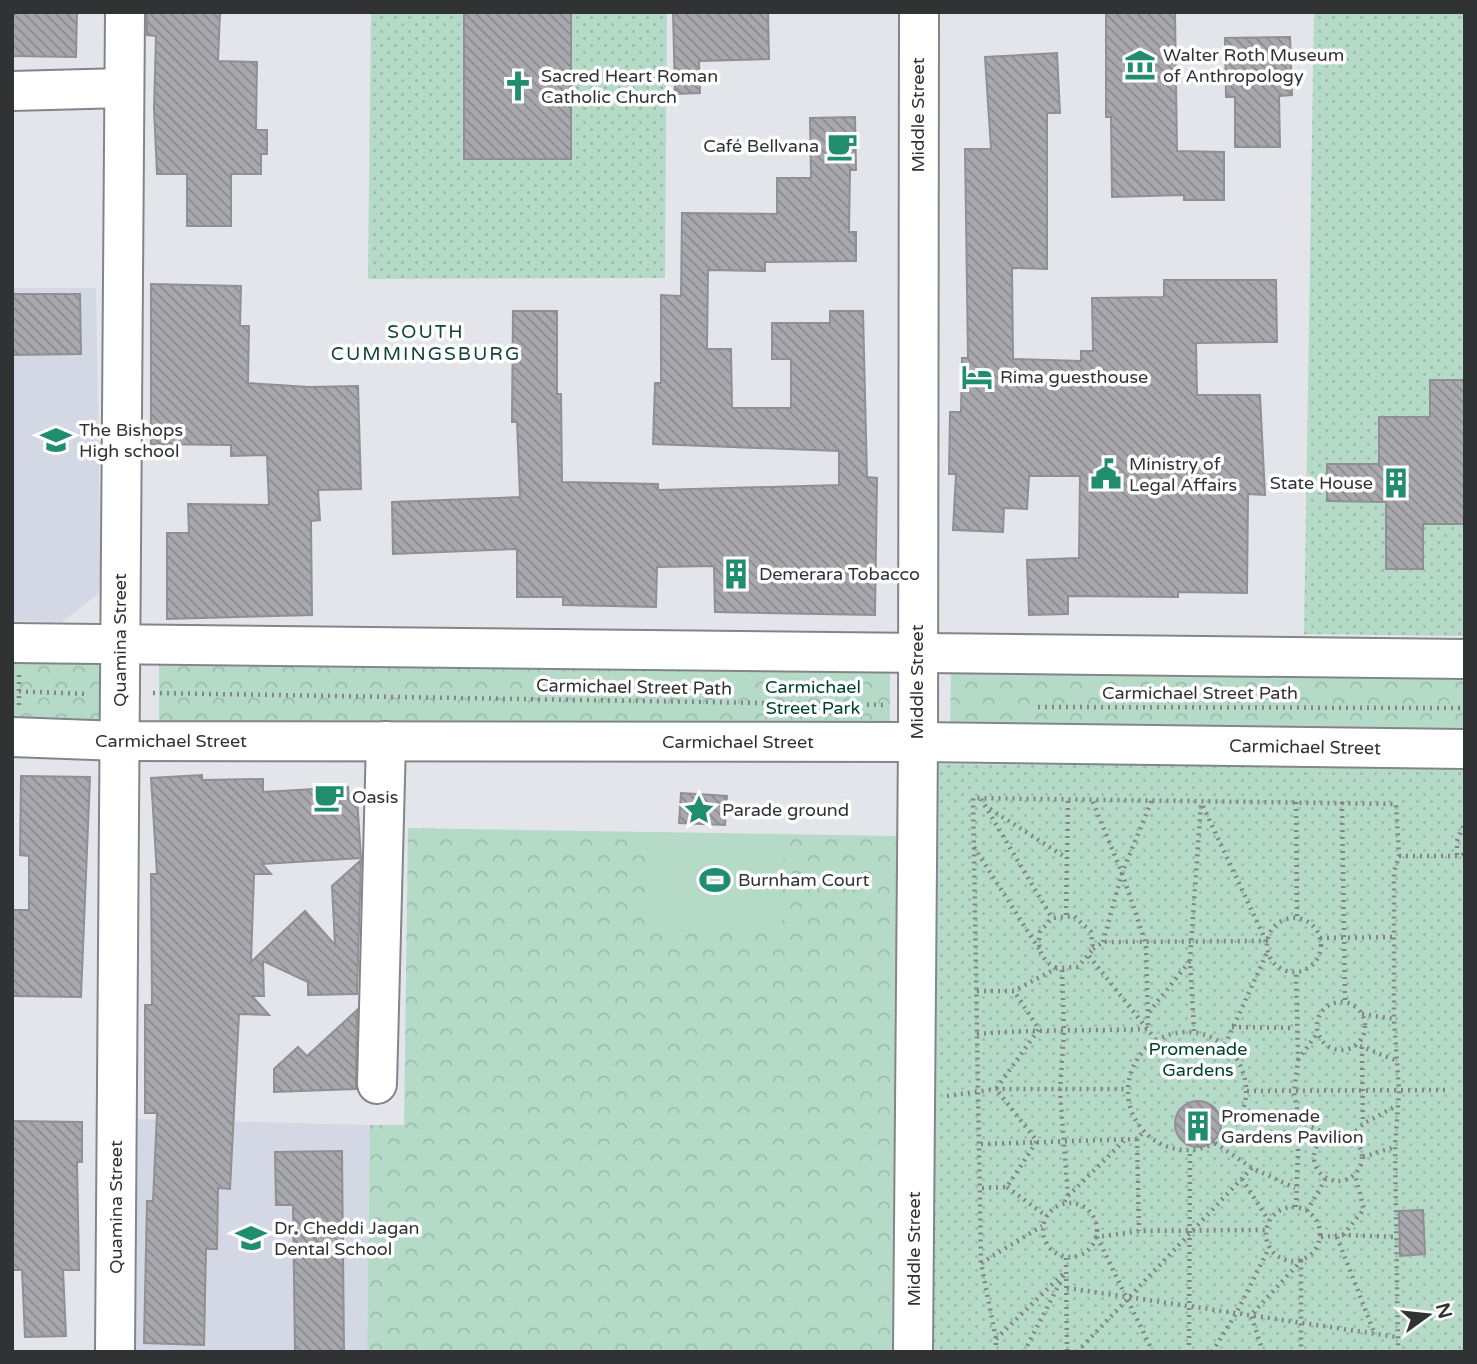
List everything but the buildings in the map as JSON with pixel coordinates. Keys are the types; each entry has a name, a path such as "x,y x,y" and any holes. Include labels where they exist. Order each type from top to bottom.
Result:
{"street":[{"name":"Quamina Street","path":"115,1352 125,12"},
{"name":"Middle Street","path":"913,1352 919,12"},
{"path":"12,91 124,88"},
{"path":"16,643 1465,659"},
{"name":"Carmichael Street","path":"16,737 120,741 386,741 917,725 1465,749"},
{"path":"377,1084 386,741"}],"path":[{"path":"16,643 19,691 16,737"},
{"name":"Carmichael Street Path","path":"12,691 917,725"},
{"name":"Carmichael Street Path","path":"1034,707 1465,708"},
{"path":"996,1352 996,1339 981,1262 982,1188 973,798 1396,804 1399,856 1394,872 1394,1019 1399,1091 1395,1147 1398,1352"},
{"path":"980,798 989,808 1052,918"},
{"path":"1066,915 1068,800"},
{"path":"1092,800 1122,873 1146,944 1148,1030"},
{"path":"1103,942 1122,873 1152,800"},
{"path":"1201,802 1266,941 1267,952 1278,968 1296,973 1316,961 1322,946 1312,924 1297,918 1280,921 1269,933 1266,941"},
{"path":"1194,1031 1190,960 1201,802"},
{"path":"1296,802 1297,918"},
{"path":"1342,802 1345,1002"},
{"path":"989,808 1066,858"},
{"path":"1457,855 1457,841 1465,823"},
{"path":"973,847 1049,964 1060,969"},
{"path":"1399,856 1465,853"},
{"path":"1040,950 1040,932 1052,918 1066,915 1081,920 1087,926 1093,948"},
{"path":"1320,938 1395,937"},
{"path":"977,991 1014,991 1060,969 1078,967 1093,948 1103,942 1146,944 1266,941"},
{"path":"1225,1045 1267,952"},
{"path":"1089,956 1156,1041"},
{"path":"1149,1012 1190,960"},
{"path":"1060,969 1063,1032 1060,1091 1066,1141 1068,1196"},
{"path":"1296,973 1295,1028 1298,1060 1294,1092 1299,1121 1296,1207"},
{"path":"1014,991 1039,1029"},
{"path":"1394,1019 1362,1014 1345,1002 1337,1002 1323,1010 1317,1024 1318,1032 1334,1049 1342,1051 1359,1046 1395,1060"},
{"path":"1362,1014 1365,1031 1359,1046 1364,1091 1363,1124"},
{"path":"1232,1027 1295,1028"},
{"path":"977,1034 1039,1029 1063,1032 1148,1030"},
{"path":"996,1089 1039,1029"},
{"path":"1194,1031 1225,1045 1240,1066 1247,1091 1238,1122 1215,1143 1190,1150 1172,1148 1157,1142 1135,1118 1128,1089 1136,1062 1156,1041 1174,1033 1194,1031"},
{"path":"1298,1060 1318,1032"},
{"path":"996,1089 1037,1141"},
{"path":"978,1093 996,1089 1128,1089"},
{"path":"1247,1091 1446,1090"},
{"path":"1351,1136 1363,1124 1397,1105"},
{"path":"1299,1121 1328,1135"},
{"path":"1139,1231 1137,1139 1144,1130"},
{"path":"1335,1132 1351,1136 1360,1145 1363,1157 1354,1175 1341,1182 1326,1178 1314,1160 1317,1145 1328,1135 1335,1132"},
{"path":"981,1144 1137,1139"},
{"path":"1063,1204 1082,1205 1089,1211 1098,1228 1097,1237 1082,1256 1066,1258 1050,1250 1043,1234 1046,1216 1063,1204 1125,1140"},
{"path":"1007,1187 1037,1141"},
{"path":"1215,1143 1252,1167 1295,1188"},
{"path":"1363,1157 1395,1147"},
{"path":"1189,1352 1190,1150"},
{"path":"1077,1352 1188,1231 1252,1167"},
{"path":"1340,1236 1364,1209 1354,1175"},
{"path":"1307,1210 1326,1178"},
{"path":"1242,1179 1269,1221"},
{"path":"982,1188 1007,1187 1046,1216"},
{"path":"1212,1352 1237,1312 1269,1248 1266,1230 1269,1221 1280,1210 1296,1207 1307,1210 1318,1222 1320,1237 1314,1253 1301,1261 1251,1315"},
{"path":"981,1262 1043,1226"},
{"path":"1097,1237 1139,1231 1266,1230"},
{"path":"1340,1236 1374,1332"},
{"path":"1097,1237 1153,1352"},
{"path":"1320,1237 1396,1237"},
{"path":"1269,1248 1282,1260 1301,1261"},
{"path":"1066,1258 1067,1352"},
{"path":"1301,1261 1301,1352"},
{"path":"996,1339 1066,1271"},
{"path":"1024,1352 1066,1271"},
{"path":"1067,1288 1397,1337"},
{"path":"1251,1315 1263,1352"}],"shaded area":[{"name":"The Bishops High school","path":"12,288 96,288 101,592 62,622 12,621"},
{"name":"Dr. Cheddi Jagan Dental School","path":"134,1119 370,1125 367,1352 132,1352"}],"green space":[{"path":"371,12 667,12 665,278 368,279","holes":["464,13 571,13 571,159 465,159"]},
{"path":"1314,12 1465,12 1465,380 1430,417 1379,417 1379,464 1327,465 1327,501 1386,502 1386,568 1423,569 1423,524 1465,524 1465,636 1304,634"},
{"path":"12,656 106,657 105,731 12,730"},
{"name":"Carmichael Street Park","path":"159,658 890,665 890,731 159,724"},
{"path":"951,669 1465,678 1465,732 950,723"},
{"name":"Promenade Gardens","path":"932,764 1465,767 1465,1352 930,1352"},
{"path":"408,828 900,836 893,1352 367,1352 370,1125 404,1125"},
{"name":"Burnham Court","path":"649,832 784,836 782,928 647,924"}],"place":[{"name":"Walter Roth Museum of Anthropology","path":"1140,65"},
{"name":"Sacred Heart Roman Catholic Church","path":"518,86"},
{"name":"Café Bellvana","path":"842,146"},
{"name":"Rima guesthouse","path":"977,377"},
{"name":"The Bishops High school","path":"56,440"},
{"name":"Ministry of Legal Affairs","path":"1106,474"},
{"name":"State House","path":"1396,483"},
{"name":"Demerara Tobacco","path":"736,574"},
{"name":"Oasis","path":"329,797"},
{"name":"Parade ground","path":"699,810"},
{"name":"Burnham Court","path":"715,880"},
{"name":"Promenade Gardens Pavilion","path":"1198,1126"},
{"name":"Dr. Cheddi Jagan Dental School","path":"251,1238"}],"district":[{"name":"SOUTH CUMMINGSBURG","path":"426,342"}]}
